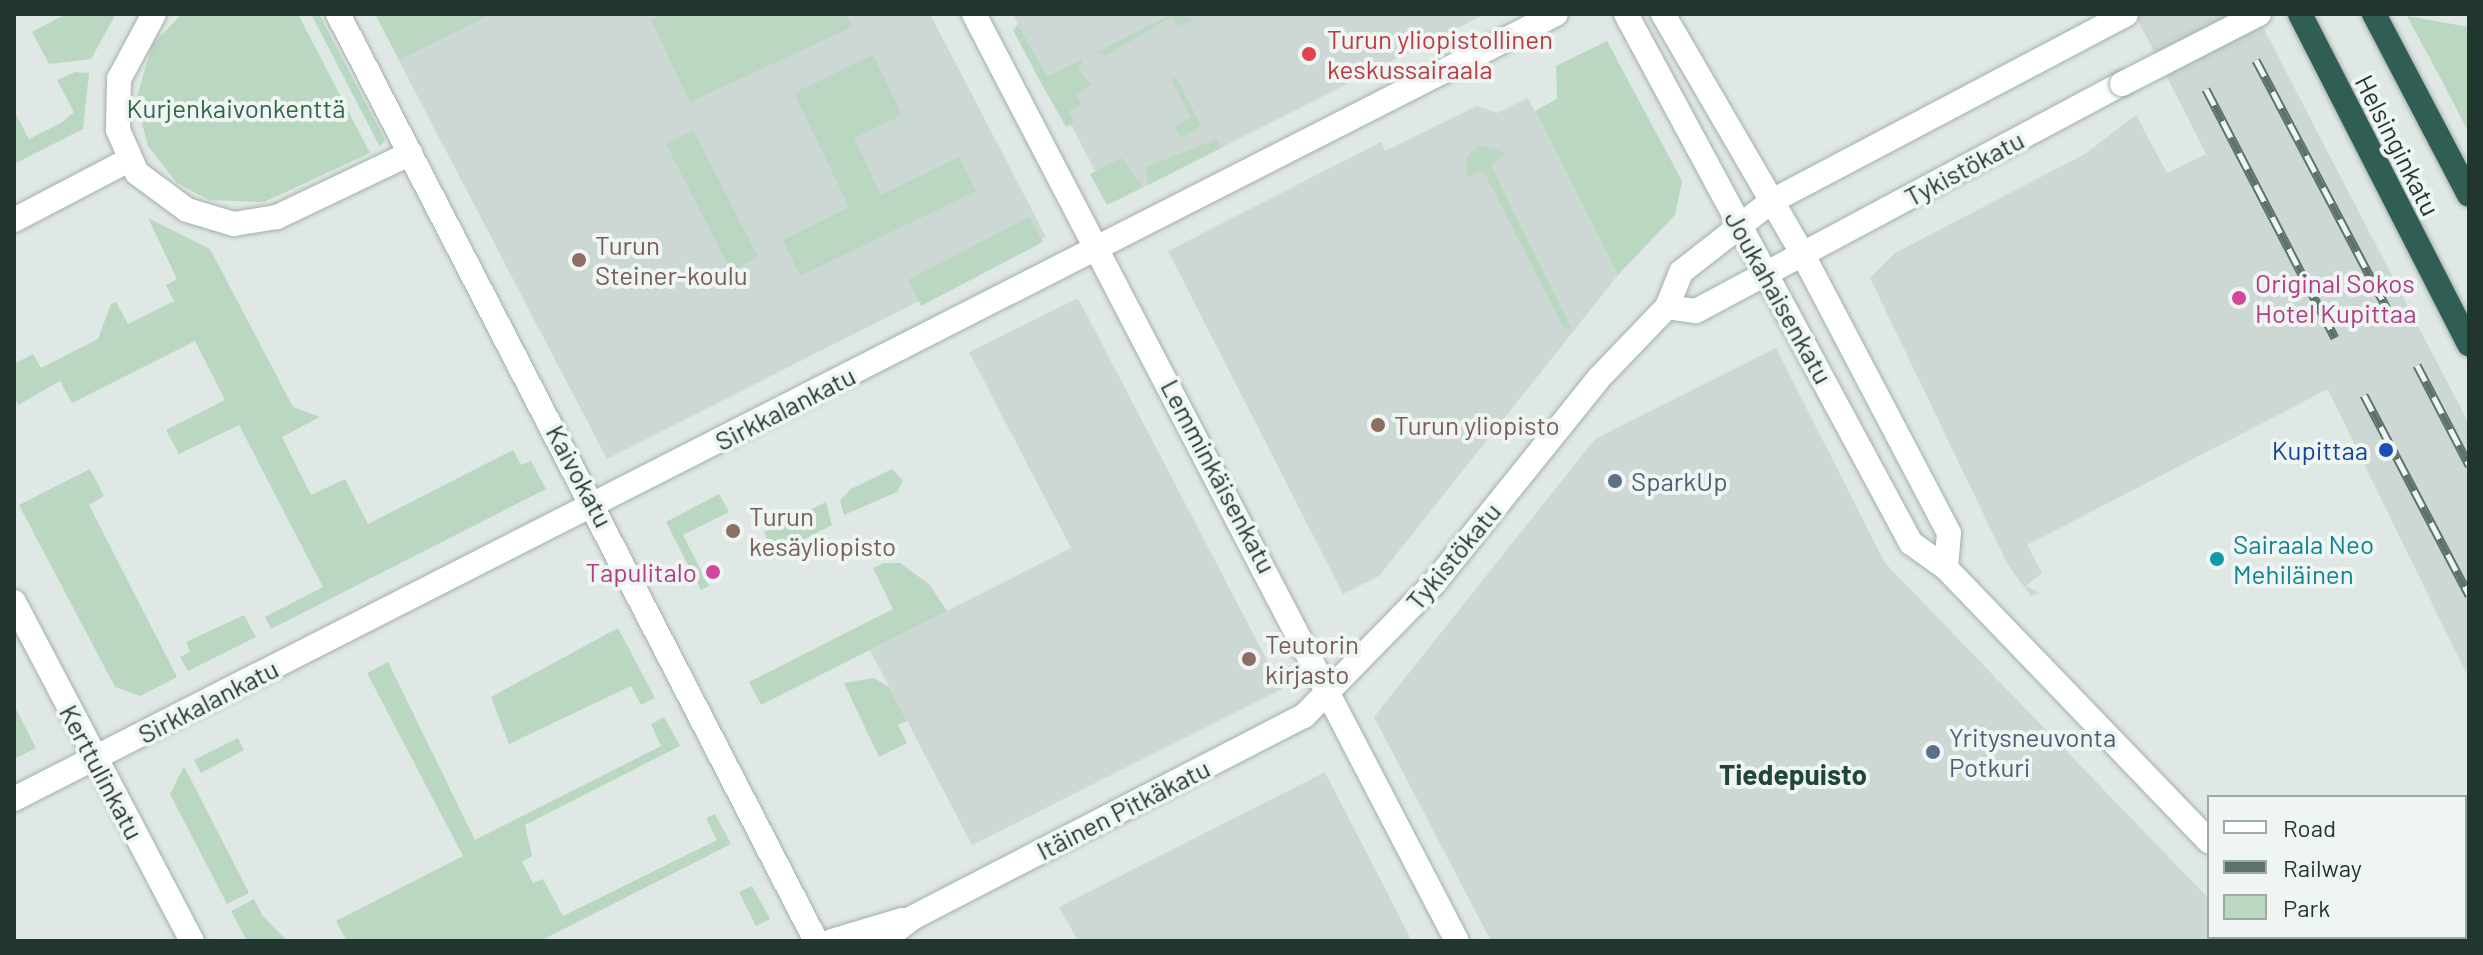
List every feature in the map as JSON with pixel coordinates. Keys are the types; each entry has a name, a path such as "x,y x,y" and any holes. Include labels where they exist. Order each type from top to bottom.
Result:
{"highway":[{"name":"Helsinginkatu","path":"2300,14 2469,344"},
{"name":"Helsinginkatu","path":"2374,14 2469,195"}],"street":[{"path":"154,14 119,79 117,116 127,161 187,210 234,224 277,217 411,153"},
{"name":"Kaivokatu","path":"338,14 595,505 816,941"},
{"name":"Lemminkäisenkatu","path":"974,14 1457,941"},
{"name":"Sirkkalankatu","path":"14,799 1556,14"},
{"name":"Joukahaisenkatu","path":"1626,14 1767,270 1911,543 1946,568 2207,839"},
{"name":"Joukahaisenkatu","path":"1663,14 1802,253 1949,533 1946,568"},
{"name":"Tykistökatu","path":"1331,695 1667,307 1681,272 1772,201 2126,14"},
{"name":"Tykistökatu","path":"1667,307 1696,311 1767,270 2259,14"},
{"path":"14,220 127,161"},
{"name":"Kerttulinkatu","path":"14,602 192,941"},
{"name":"Itäinen Pitkäkatu","path":"882,941 912,918 1304,716 1331,695"},
{"name":"Itäinen Pitkäkatu","path":"832,941 912,918"}],"shaded area":[{"path":"477,14 930,14 1046,237 607,459 395,53"},
{"path":"1013,14 1485,14 1112,203"},
{"path":"2135,14 2256,14 2469,424 2469,679 2328,389 2027,545 2042,573 2026,586 2040,593 2031,596 2008,565 1870,278 1895,253 2085,154 2136,115 2167,173 2206,154"},
{"name":"Turun yliopisto","path":"1528,98 1618,275 1379,576 1343,594 1168,251 1381,142 1385,151 1477,106 1497,113"},
{"path":"1078,298 1282,689 972,845 870,650 1071,548 969,352"},
{"path":"1776,348 1885,563 2207,897 2207,939 2250,941 1491,941 1374,717 1595,439"},
{"path":"1325,772 1412,941 1078,941 1059,907"}],"green space":[{"path":"66,14 116,14 91,59 49,64 32,32"},
{"name":"Kurjenkaivonkenttä","path":"182,14 298,14 370,153 264,202 209,200 177,183 148,146 136,100 152,45"},
{"path":"311,14 319,14 385,140 380,147"},
{"name":"Kurjenkaivonkenttä","path":"375,14 492,14 399,60"},
{"path":"664,14 846,14 852,27 690,102 651,20"},
{"path":"1172,14 1195,19 1179,26 1172,16 1107,55 1093,54"},
{"path":"2407,16 2469,27 2469,133 2441,79"},
{"path":"1018,24 1047,77 1083,59 1078,70 1092,84 1076,94 1081,105 1069,111 1074,123 1066,127 1013,30"},
{"path":"1607,41 1682,181 1675,215 1618,275 1535,111 1557,99 1556,66"},
{"path":"873,55 902,115 854,138 881,195 959,157 976,191 800,276 783,240 849,207 794,93"},
{"path":"75,72 89,73 83,129 14,164 14,111 29,139 61,123 74,112 57,80"},
{"path":"1176,78 1201,125 1181,138 1175,126 1191,117 1171,80"},
{"path":"693,130 758,257 731,271 666,144"},
{"path":"1217,139 1221,148 1148,185 1146,167"},
{"path":"1480,145 1505,153 1491,166 1572,329 1564,328 1483,170 1467,177 1466,158"},
{"path":"1122,158 1143,187 1107,205 1090,174"},
{"path":"1029,217 1043,242 921,306 908,280"},
{"path":"148,218 210,249 293,407 320,417 282,437 311,495 345,479 368,524 513,450 521,465 531,461 546,489 271,629 265,617 323,587 239,425 179,454 166,430 225,400 195,341 72,403 60,381 18,405 14,397 14,364 33,354 41,368 98,339 111,304 116,302 128,324 174,301 166,285 177,279"},
{"path":"90,469 104,496 89,505 177,677 140,696 115,687 19,505"},
{"path":"892,469 903,481 897,492 844,515 840,500 851,489"},
{"path":"719,494 729,512 683,535 709,586 701,590 666,522"},
{"path":"826,502 832,525 789,547 767,539 764,532"},
{"path":"884,563 900,563 929,584 947,611 761,705 749,682 893,609 873,568"},
{"path":"244,615 256,637 188,671 180,657 190,652 186,642"},
{"path":"618,628 655,698 641,705 631,686 509,744 491,697"},
{"path":"388,662 475,840 661,746 651,724 664,717 680,746 525,825 532,856 522,862 533,883 543,879 563,916 717,840 706,818 715,814 731,844 540,941 347,941 336,921 463,856 367,673"},
{"path":"874,678 889,687 907,721 898,725 907,743 879,757 844,683"},
{"path":"14,705 36,748 14,759"},
{"path":"238,738 244,750 201,773 194,760"},
{"path":"184,766 249,893 227,904 170,794"},
{"path":"752,886 770,919 756,926 739,892"},
{"path":"254,899 262,915 287,941 247,941 231,911"}],"railway":[{"path":"2256,60 2388,310"},
{"path":"2206,89 2335,338"},
{"path":"2417,365 2469,465"},
{"path":"2364,395 2469,595"}],"place":[{"name":"Turun yliopistollinen keskussairaala","path":"1309,54"},
{"name":"Turun Steiner-koulu","path":"579,260"},
{"name":"Original Sokos Hotel Kupittaa","path":"2239,298"},
{"name":"Turun yliopisto","path":"1378,425"},
{"name":"Kupittaa","path":"2386,450"},
{"name":"SparkUp","path":"1615,481"},
{"name":"Turun kesäyliopisto","path":"733,531"},
{"name":"Sairaala Neo Mehiläinen","path":"2217,559"},
{"name":"Tapulitalo","path":"713,572"},
{"name":"Teutorin kirjasto","path":"1249,659"},
{"name":"Yritysneuvonta Potkuri","path":"1933,752"}],"district":[{"name":"Tiedepuisto","path":"1793,774"}]}
